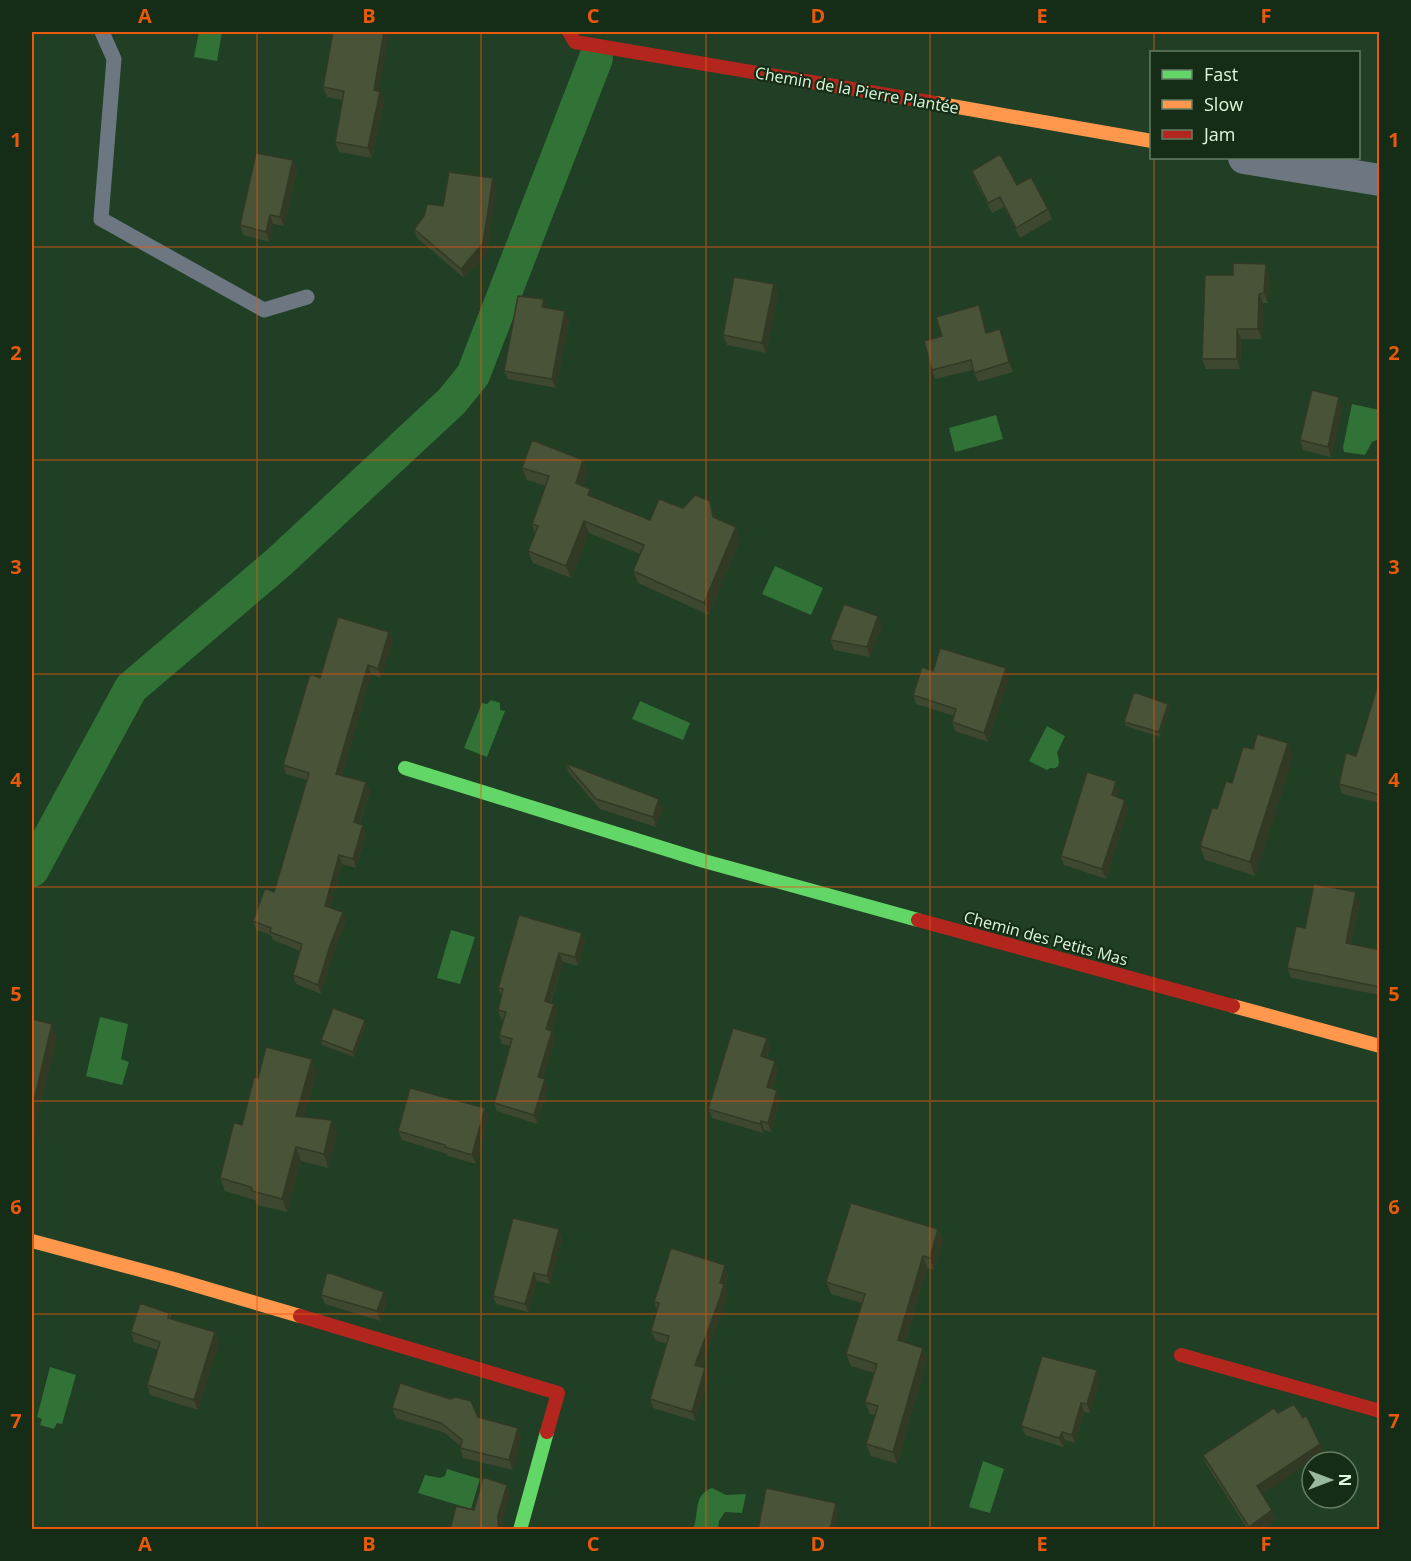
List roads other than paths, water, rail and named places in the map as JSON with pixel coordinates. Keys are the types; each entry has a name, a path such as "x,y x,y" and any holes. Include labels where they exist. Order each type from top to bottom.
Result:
{"street":[{"name":"Chemin de la Pierre Plantée","path":"569,32 574,42 1150,141"},
{"path":"1250,159 1380,180"},
{"name":"Chemin des Petits Mas","path":"405,768 704,861 1380,1046"},
{"path":"32,1241 174,1279 558,1393 520,1530"},
{"path":"1181,1355 1380,1412"}],"lane":[{"path":"102,32 114,58 101,219 264,310 307,297"}],"waterway":[{"path":"32,870 131,688 279,562 452,401 473,375 596,58"}]}
